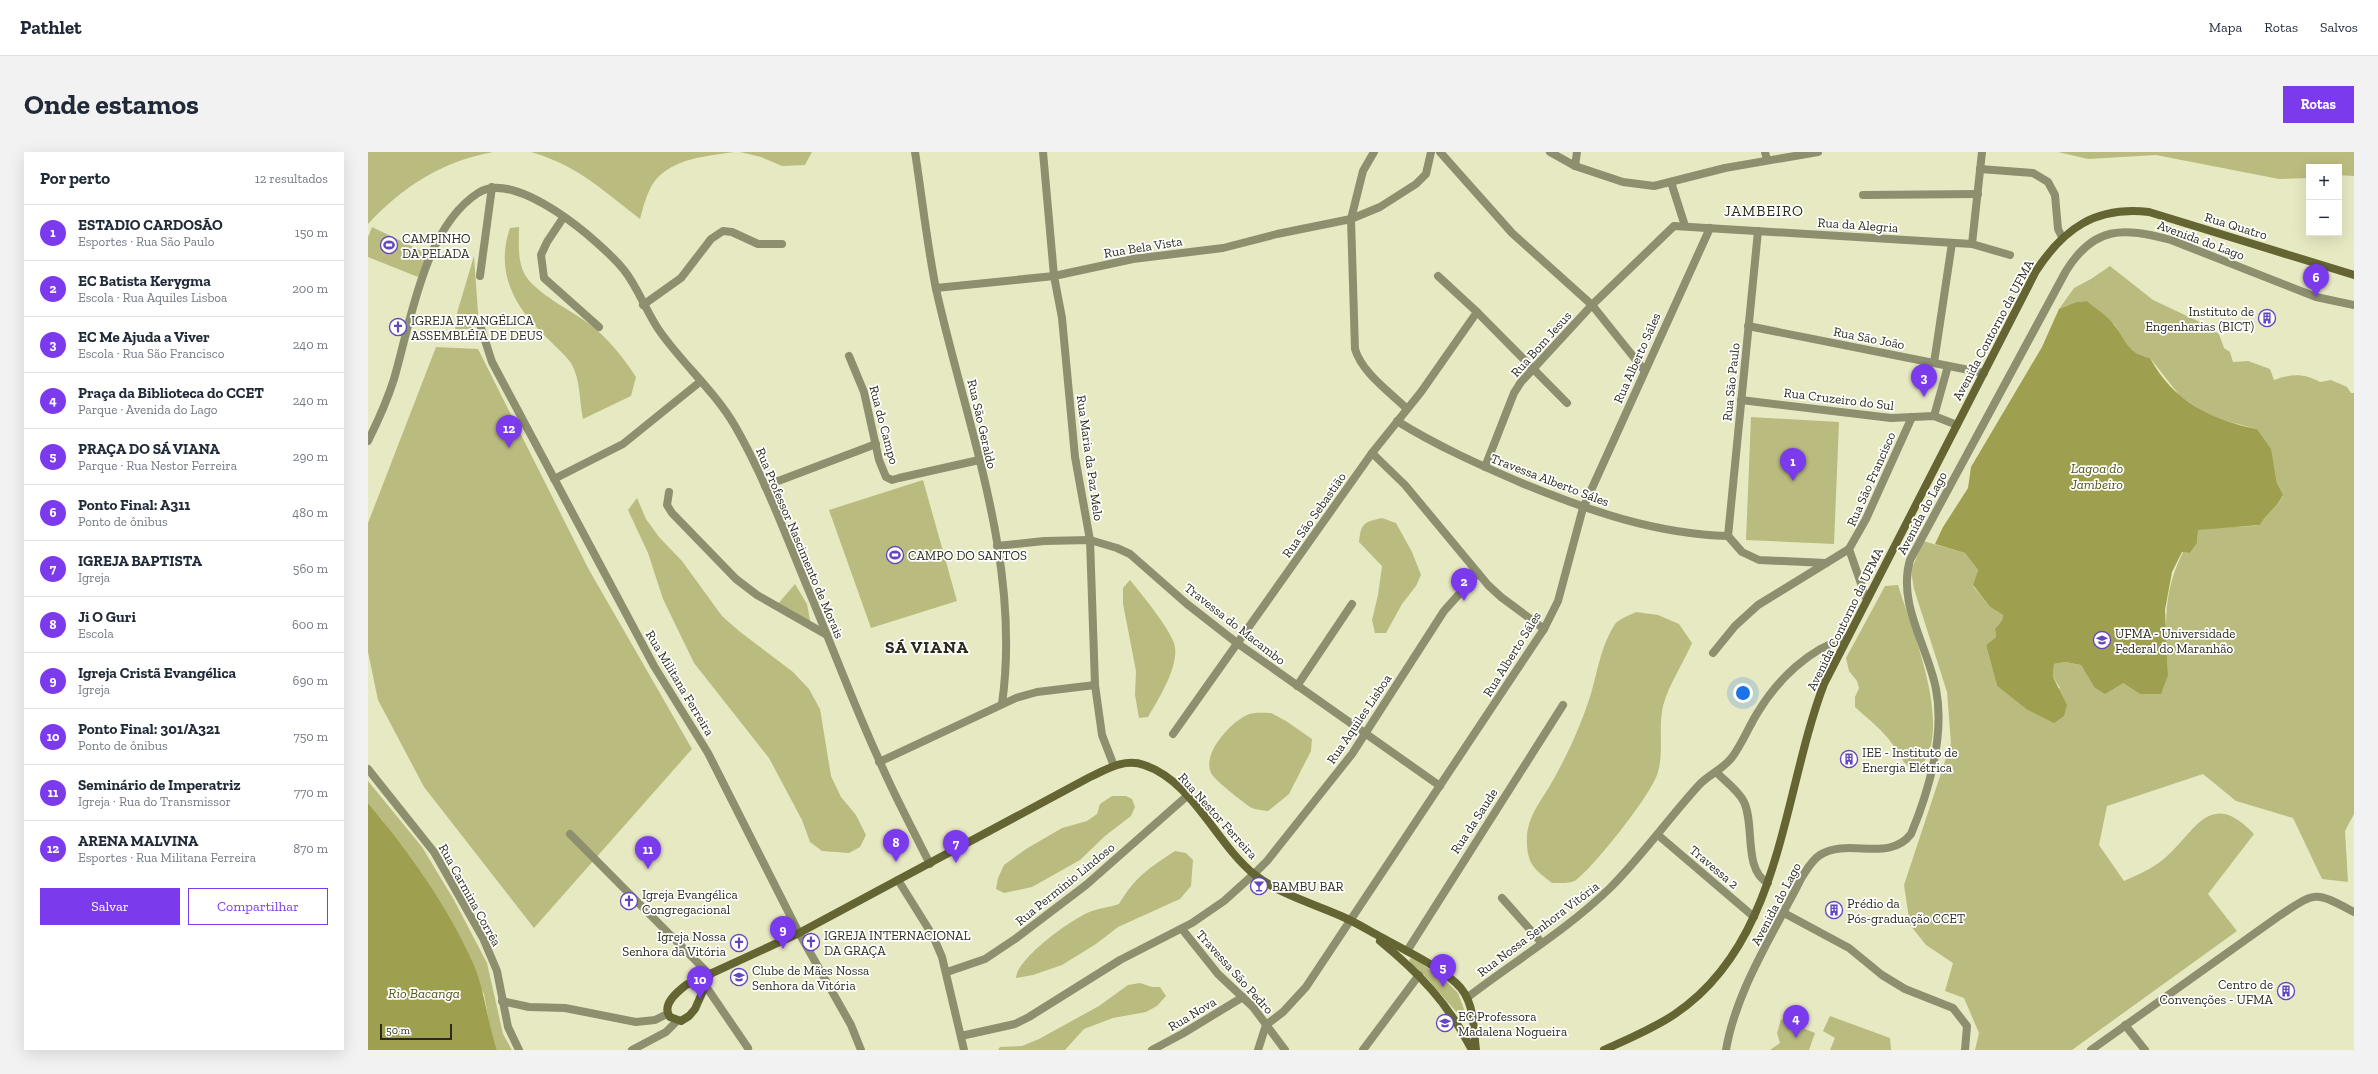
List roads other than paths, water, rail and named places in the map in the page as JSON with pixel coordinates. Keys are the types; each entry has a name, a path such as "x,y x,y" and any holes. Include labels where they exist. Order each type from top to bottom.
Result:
{"main road":[{"name":"Rua Quatro","path":"2109,213 2122,211 2149,212 2354,275"},
{"name":"Avenida Contorno da UFMA","path":"1604,1050 1664,1020 1698,994 1738,948 1754,917 1768,883 1815,707 1866,598 2036,271 2049,251 2062,237 2083,222 2109,213"},
{"name":"Rua Nestor Ferreira","path":"1114,766 1135,762 1154,769 1164,775 1186,796 1232,852 1254,874 1285,894 1350,920 1407,951 1456,983 1468,996"},
{"path":"710,975 689,1016 677,1021 672,1020 667,1014 669,1003 678,991 710,975 799,933 930,864 1026,810 1114,766"},
{"name":"Rua Nestor Ferreira","path":"1367,930 1419,975 1451,1012 1472,1050"},
{"path":"1468,996 1476,1050"}],"street":[{"name":"Rua São Geraldo","path":"915,152 936,288 979,460 997,546 1005,628 1005,675 1002,704"},
{"name":"Rua Maria da Paz Melo","path":"1043,152 1054,276 1062,318 1075,457 1090,540 1095,685 1102,735 1114,766"},
{"path":"1374,152 1363,172 1351,219 1356,349 1358,358 1407,409"},
{"name":"Rua Bela Vista","path":"936,288 1054,276 1133,259 1223,248 1277,234 1351,219 1380,207 1416,184 1426,174 1432,152"},
{"path":"1440,152 1512,233 1592,305 1644,370"},
{"path":"1550,152 1575,166 1623,182 1654,186 1725,168 1818,152"},
{"path":"1575,166 1577,152"},
{"path":"1765,152 1767,160"},
{"path":"1972,244 1982,152"},
{"path":"1980,169 2033,173 2048,182 2055,195 2058,229 2062,237"},
{"path":"1671,182 1685,226"},
{"path":"480,276 492,187"},
{"path":"368,441 384,409 419,286 432,254 450,219 461,207 480,191 492,187 514,190 536,199 563,218 547,242 541,256 544,278 599,327"},
{"path":"1863,195 1978,194"},
{"name":"Rua Professor Nascimento de Morais","path":"563,218 593,239 626,273 643,305 661,333 701,381 734,426 765,486 880,762 930,864"},
{"name":"Rua da Alegria","path":"1592,305 1674,226 1972,244 2010,254"},
{"name":"Rua Alberto Sáles","path":"1266,1025 1283,1012 1306,987 1544,629 1558,601 1583,508 1644,370 1710,228"},
{"path":"643,305 681,278 711,240 723,231 732,232 758,244 782,244"},
{"name":"Rua São Paulo","path":"1728,536 1758,231"},
{"name":"Avenida do Lago","path":"1726,1050 1729,1032 1741,997 1802,877 1820,856 1832,849 1844,846 1893,847 1902,843 1910,834 1938,742 1939,711 1936,687 1905,586 1910,560 2066,271 2080,250 2095,239 2110,234 2148,234 2171,240 2316,297 2354,305"},
{"path":"1934,364 1952,243"},
{"path":"1438,276 1477,312 1566,403"},
{"name":"Rua Bom Jesus","path":"1485,467 1514,393 1533,369 1592,305"},
{"name":"Rua São Sebastião","path":"1172,734 1372,453 1449,355 1477,312"},
{"name":"Rua São João","path":"1748,326 1984,373"},
{"name":"Rua Militana Ferreira","path":"481,328 492,362 654,666 708,753 799,933 851,1025 861,1050"},
{"name":"Rua do Campo","path":"849,356 864,392 876,444 886,477 892,480 979,460"},
{"path":"1934,416 1948,366"},
{"path":"554,479 623,444 701,381"},
{"name":"Rua Cruzeiro do Sul","path":"1741,400 1891,418 1934,416 1957,424"},
{"name":"Rua São Francisco","path":"1713,653 1735,626 1758,605 1849,549 1866,519 1912,417"},
{"name":"Travessa Alberto Sáles","path":"1397,421 1448,451 1583,508 1662,529 1695,535 1728,536"},
{"path":"765,486 876,444"},
{"path":"1372,453 1405,485 1478,573 1501,597 1544,629"},
{"path":"669,492 666,500 672,513 727,571 757,595 827,636"},
{"path":"1728,536 1742,552 1759,560 1827,563"},
{"name":"Travessa do Macambo","path":"997,546 1044,540 1090,540 1117,548 1130,554 1187,604 1237,643 1440,786"},
{"path":"1849,549 1866,598"},
{"name":"Rua Aquiles Lisboa","path":"961,1036 1022,1021 1120,960 1182,929 1224,901 1254,874 1322,793 1365,734 1444,611 1478,573"},
{"path":"1297,686 1352,604"},
{"name":"Rua Nossa Senhora Vitória","path":"1468,996 1582,913 1610,888 1658,835 1700,784 1716,772 1733,756 1758,712 1781,682 1814,653 1830,642 1846,638"},
{"path":"880,762 1002,704 1037,692 1095,685"},
{"name":"Rua da Saude","path":"1407,951 1563,705"},
{"name":"Rua Carmina Corrêa","path":"368,769 434,852 483,938 497,971 508,1027 519,1050"},
{"path":"1716,772 1744,802 1755,870 1762,880 1768,883"},
{"name":"Rua Permínio Lindoso","path":"947,972 986,959 1015,939 1086,885 1186,796"},
{"path":"570,834 710,975"},
{"name":"Travessa 2","path":"1658,835 1754,917"},
{"path":"898,880 933,936 947,972 964,1050"},
{"path":"2091,1050 2279,916 2310,898 2322,896 2354,912"},
{"path":"1502,898 1541,942"},
{"path":"1784,913 1849,948 1882,975 1905,989 1953,1008 1967,1026 1966,1050"},
{"name":"Travessa São Pedro","path":"1182,929 1218,974 1243,997 1285,1050"},
{"path":"1363,1050 1419,975"},
{"path":"705,986 748,1048"},
{"name":"Rua Nova","path":"1152,1050 1182,1034 1243,997"},
{"path":"502,1001 529,1007 565,1008 636,1022 655,1020 667,1014"},
{"path":"632,1050 666,1032 677,1021"},
{"path":"1258,1050 1266,1025"},
{"path":"2125,1025 2145,1050"}],"water":[{"name":"Lagoa do Jambeiro","path":"2087,301 2112,322 2132,350 2142,356 2150,358 2159,373 2182,397 2209,414 2240,425 2257,429 2271,449 2277,483 2283,495 2278,504 2260,525 2198,530 2197,543 2190,553 2182,552 2172,572 2165,610 2168,675 2161,694 2140,694 2123,683 2105,694 2094,687 2081,665 2065,662 2054,664 2053,677 2067,705 2064,716 2054,723 2026,709 1997,686 1986,645 1996,637 1995,629 2002,620 2003,615 1990,607 1973,585 1978,570 1965,553 1935,544 1943,527 1968,488 1971,467 2042,347 2059,309 2076,302"},
{"name":"Rio Bacanga","path":"368,803 398,840 426,879 463,941 477,974 497,1050 368,1050"}],"place":[{"name":"CAMPINHO DA PELADA","path":"389,245"},
{"name":"Ponto Final: A311","path":"2316,297"},
{"name":"Instituto de Engenharias (BICT)","path":"2267,318"},
{"name":"IGREJA EVANGÉLICA ASSEMBLÉIA DE DEUS","path":"398,327"},
{"name":"EC Me Ajuda a Viver","path":"1924,397"},
{"name":"ARENA MALVINA","path":"509,448"},
{"name":"ESTADIO CARDOSÃO","path":"1793,481"},
{"name":"CAMPO DO SANTOS","path":"895,555"},
{"name":"EC Batista Kerygma","path":"1464,601"},
{"name":"UFMA - Universidade Federal do Maranhão","path":"2102,640"},
{"name":"IEE - Instituto de Energia Elétrica","path":"1849,759"},
{"name":"Ji O Guri","path":"896,862"},
{"name":"IGREJA BAPTISTA","path":"956,863"},
{"name":"Seminário de Imperatriz","path":"648,869"},
{"name":"BAMBU BAR","path":"1259,886"},
{"name":"Igreja Evangélica Congregacional","path":"629,901"},
{"name":"Prédio da Pós-graduação CCET","path":"1834,910"},
{"name":"IGREJA INTERNACIONAL DA GRAÇA","path":"811,942"},
{"name":"Igreja Nossa Senhora da Vitória","path":"739,943"},
{"name":"Igreja Cristã Evangélica","path":"783,949"},
{"name":"Clube de Mães Nossa Senhora da Vitória","path":"739,977"},
{"name":"PRAÇA DO SÁ VIANA","path":"1443,987"},
{"name":"Centro de Convenções - UFMA","path":"2286,991"},
{"name":"Ponto Final: 301/A321","path":"700,999"},
{"name":"EC Professora Madalena Nogueira","path":"1445,1023"},
{"name":"Praça da Biblioteca do CCET","path":"1796,1038"}],"district":[{"name":"JAMBEIRO","path":"1764,211"},
{"name":"SÁ VIANA","path":"927,647"}]}
